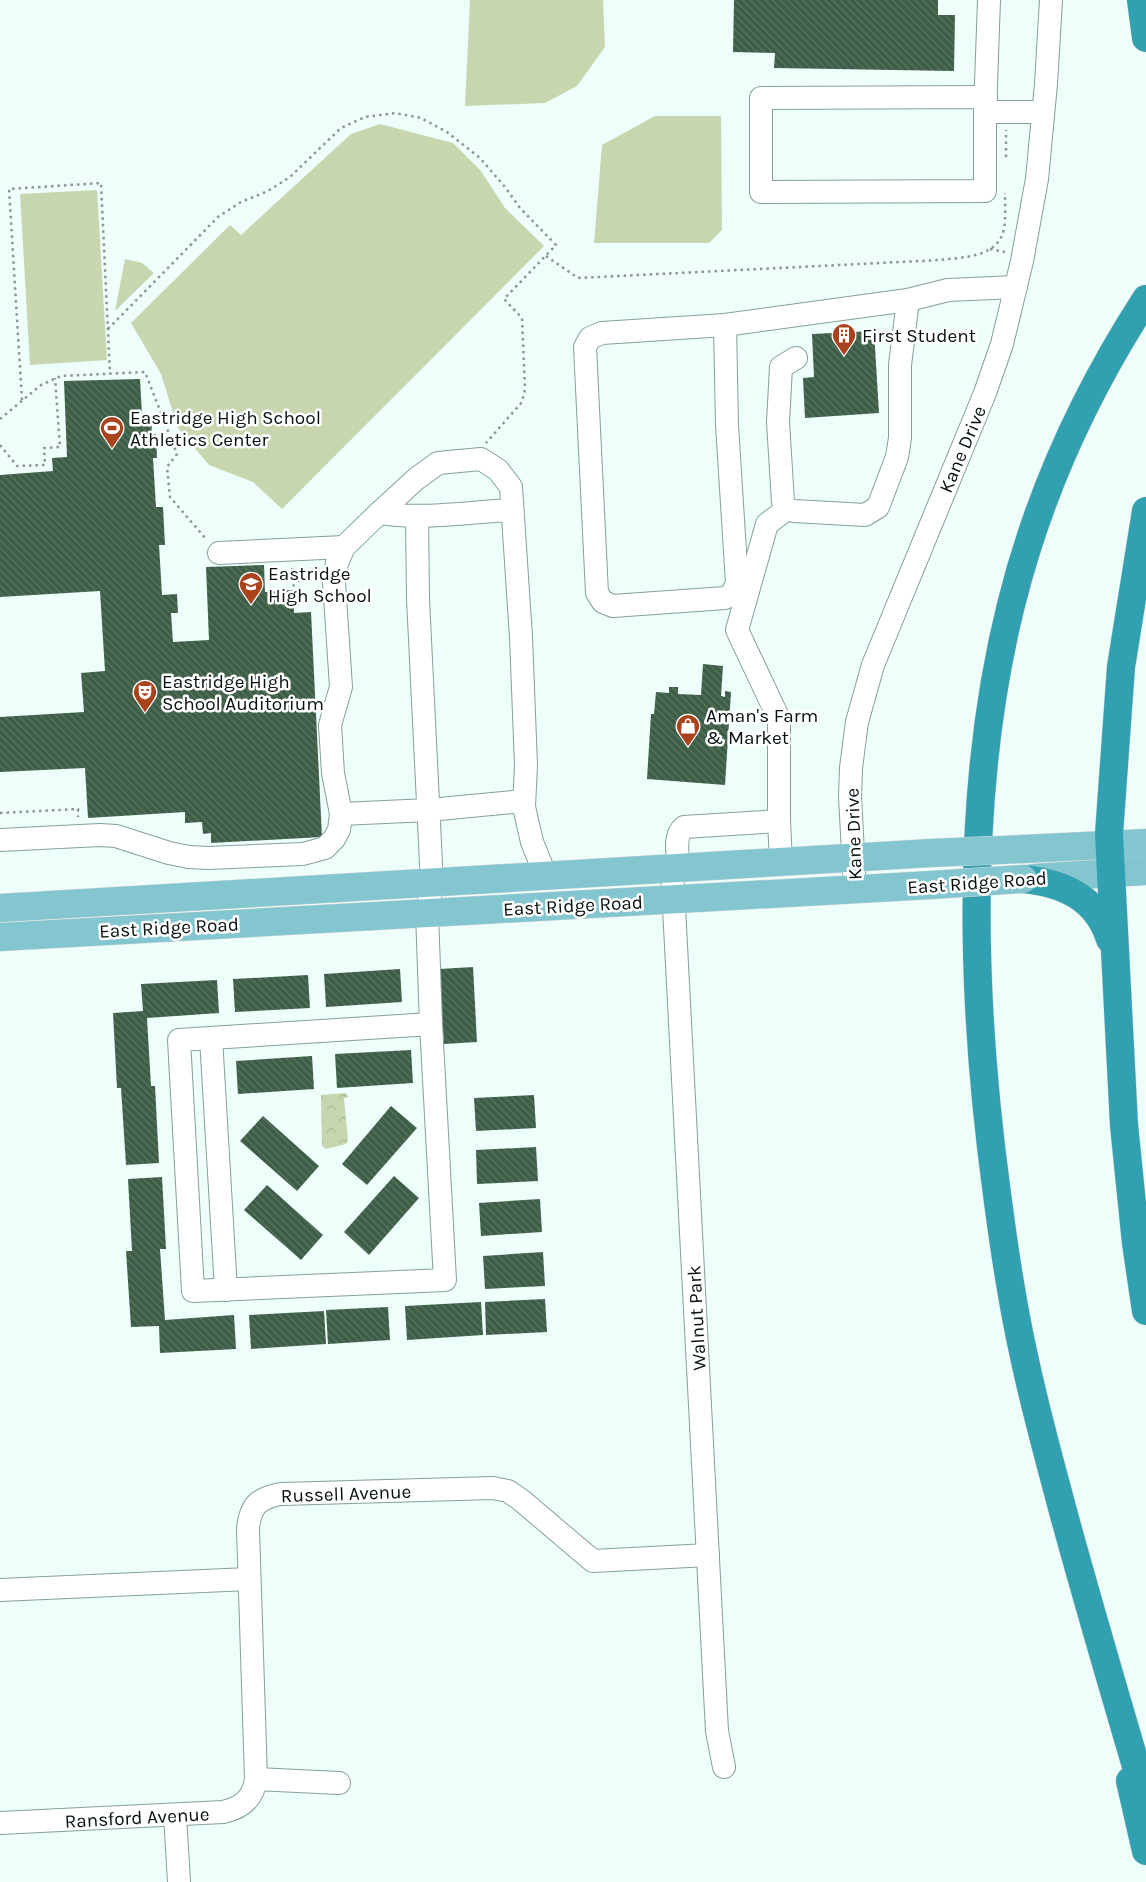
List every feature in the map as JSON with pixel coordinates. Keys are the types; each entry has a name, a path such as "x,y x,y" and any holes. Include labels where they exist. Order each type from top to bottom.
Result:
{"highway":[{"path":"1141,0 1146,38"},
{"path":"1146,299 1112,355 1081,414 1047,494 1025,557 1007,623 992,707 983,774 979,844 978,950 983,1064 992,1151 1007,1264 1022,1350 1034,1404 1095,1628 1146,1800"},
{"path":"1146,511 1120,667 1109,844 1114,960 1128,1175 1146,1311"},
{"path":"1023,879 1063,888 1087,901 1100,916 1106,928 1114,960"},
{"path":"1095,1628 1146,1851"}],"main road":[{"name":"East Ridge Road","path":"0,908 780,862 1146,843"},
{"name":"East Ridge Road","path":"0,937 855,890 1146,871"}],"street":[{"path":"989,0 993,107 985,192 761,192 761,98 993,107 1044,112"},
{"name":"Kane Drive","path":"855,890 850,797 851,768 857,722 873,665 985,393 1002,344 1016,288 1037,179 1044,112 1051,0"},
{"path":"725,325 728,425 737,583 732,594 725,598 613,606 603,602 597,593 585,347 590,338 602,333 725,325 908,300 948,290 1016,288"},
{"path":"796,358 780,367 778,422 783,502 787,508 794,511 865,515 878,507 897,457 900,438 900,365 908,300"},
{"path":"0,840 100,835 116,836 189,857 229,858 303,854 325,848 334,839 339,830 341,814 333,773 330,725 341,687 334,582 337,564 344,547 416,479 438,463 481,459 498,470 511,487 511,510 521,637 526,765 523,801 532,842 543,869 550,877"},
{"path":"780,862 779,719 738,630 767,524 787,508"},
{"path":"379,513 396,516 417,516 511,510"},
{"path":"417,516 418,599 432,884 427,913 430,1024 445,1280 193,1291 179,1040 430,1024"},
{"path":"219,553 344,547"},
{"path":"341,814 429,810 523,801"},
{"name":"Walnut Park","path":"724,1767 717,1731 674,899 677,838 679,831 684,827 779,821"},
{"path":"211,1038 226,1290"},
{"name":"Russell Avenue","path":"249,1579 248,1529 252,1510 257,1503 265,1498 281,1494 501,1489 508,1491 521,1500 593,1561 708,1555"},
{"path":"0,1590 249,1579"},
{"name":"Ransford Avenue","path":"0,1823 223,1812 234,1810 244,1804 250,1798 256,1779 249,1579"},
{"path":"256,1779 339,1783"},
{"path":"175,1815 179,1882"}],"path":[{"path":"993,107 1006,160"},
{"path":"108,329 218,217 241,202 268,191 290,177 341,128 365,117 395,114 420,118 447,132 480,158 520,208 556,245 504,299 522,318 525,389 522,402 480,449 481,459"},
{"path":"22,400 9,189 101,183 110,374"},
{"path":"546,256 578,278 940,260 973,256 990,249 1000,240 1004,228 1005,189"},
{"path":"990,249 1011,253"},
{"path":"0,418 41,385 60,376 145,372 178,454 167,468 170,497 219,553"},
{"path":"0,445 17,466 45,465 44,448 60,447 55,378"},
{"path":"0,813 78,808 78,824"}],"green space":[{"path":"470,0 603,0 605,47 577,86 545,103 465,106"},
{"path":"655,116 721,116 722,230 709,243 594,243 602,145"},
{"path":"380,124 453,143 481,171 505,208 544,246 282,509 253,482 209,465 178,428 161,374 131,323 230,225 241,235 351,134"},
{"path":"97,190 107,360 30,365 20,194"},
{"path":"125,259 142,263 154,273 115,311"},
{"path":"346,1093 348,1097 344,1098 348,1140 346,1144 326,1149 322,1146 321,1095"}],"building":[{"path":"734,0 938,0 938,15 955,15 954,71 774,68 775,53 733,52"},
{"name":"First Student","path":"874,331 879,413 805,418 803,378 814,377 812,334"},
{"name":"Eastridge High School","path":"140,379 142,415 151,415 152,434 156,434 157,458 153,458 156,507 163,507 165,545 159,545 162,595 177,594 178,613 171,613 173,642 209,640 206,567 264,565 265,592 293,590 294,613 311,612 322,837 211,843 211,833 203,834 202,822 185,823 185,812 88,818 85,768 0,772 0,717 84,712 81,673 105,671 100,591 0,597 0,475 53,471 52,458 67,457 64,381"},
{"name":"Aman's Farm & Market","path":"703,664 723,666 721,696 725,697 725,691 731,692 725,785 647,779 651,714 654,714 656,692 669,693 669,687 678,687 678,694 701,695"},
{"path":"473,967 477,1042 444,1044 439,969"},
{"path":"400,969 402,1002 326,1007 324,974"},
{"path":"308,975 310,1008 235,1012 233,979"},
{"path":"217,980 219,1013 147,1018 151,1086 155,1086 159,1163 126,1165 121,1088 117,1088 113,1013 143,1011 141,984"},
{"path":"411,1050 413,1083 337,1088 335,1054"},
{"path":"312,1056 314,1089 238,1094 236,1061"},
{"path":"534,1095 536,1128 476,1131 474,1098"},
{"path":"391,1106 417,1128 367,1185 342,1164"},
{"path":"263,1116 319,1166 297,1191 240,1141"},
{"path":"536,1147 538,1181 477,1184 476,1150"},
{"path":"394,1176 419,1198 369,1255 344,1232"},
{"path":"162,1177 166,1249 160,1249 165,1320 234,1315 236,1349 160,1353 159,1326 131,1327 126,1251 132,1251 128,1179"},
{"path":"267,1185 323,1235 301,1260 244,1210"},
{"path":"540,1199 542,1232 481,1236 479,1203"},
{"path":"543,1252 545,1286 485,1289 483,1256"},
{"path":"545,1299 547,1332 486,1335 485,1302"},
{"path":"481,1302 483,1335 407,1340 405,1306"},
{"path":"388,1307 390,1340 328,1344 326,1310"},
{"path":"324,1311 326,1344 251,1349 249,1315"}],"place":[{"name":"First Student","path":"844,356"},
{"name":"Eastridge High School Athletics Center","path":"112,449"},
{"name":"Eastridge High School","path":"251,605"},
{"name":"Eastridge High School Auditorium","path":"145,713"},
{"name":"Aman's Farm & Market","path":"688,747"}]}
